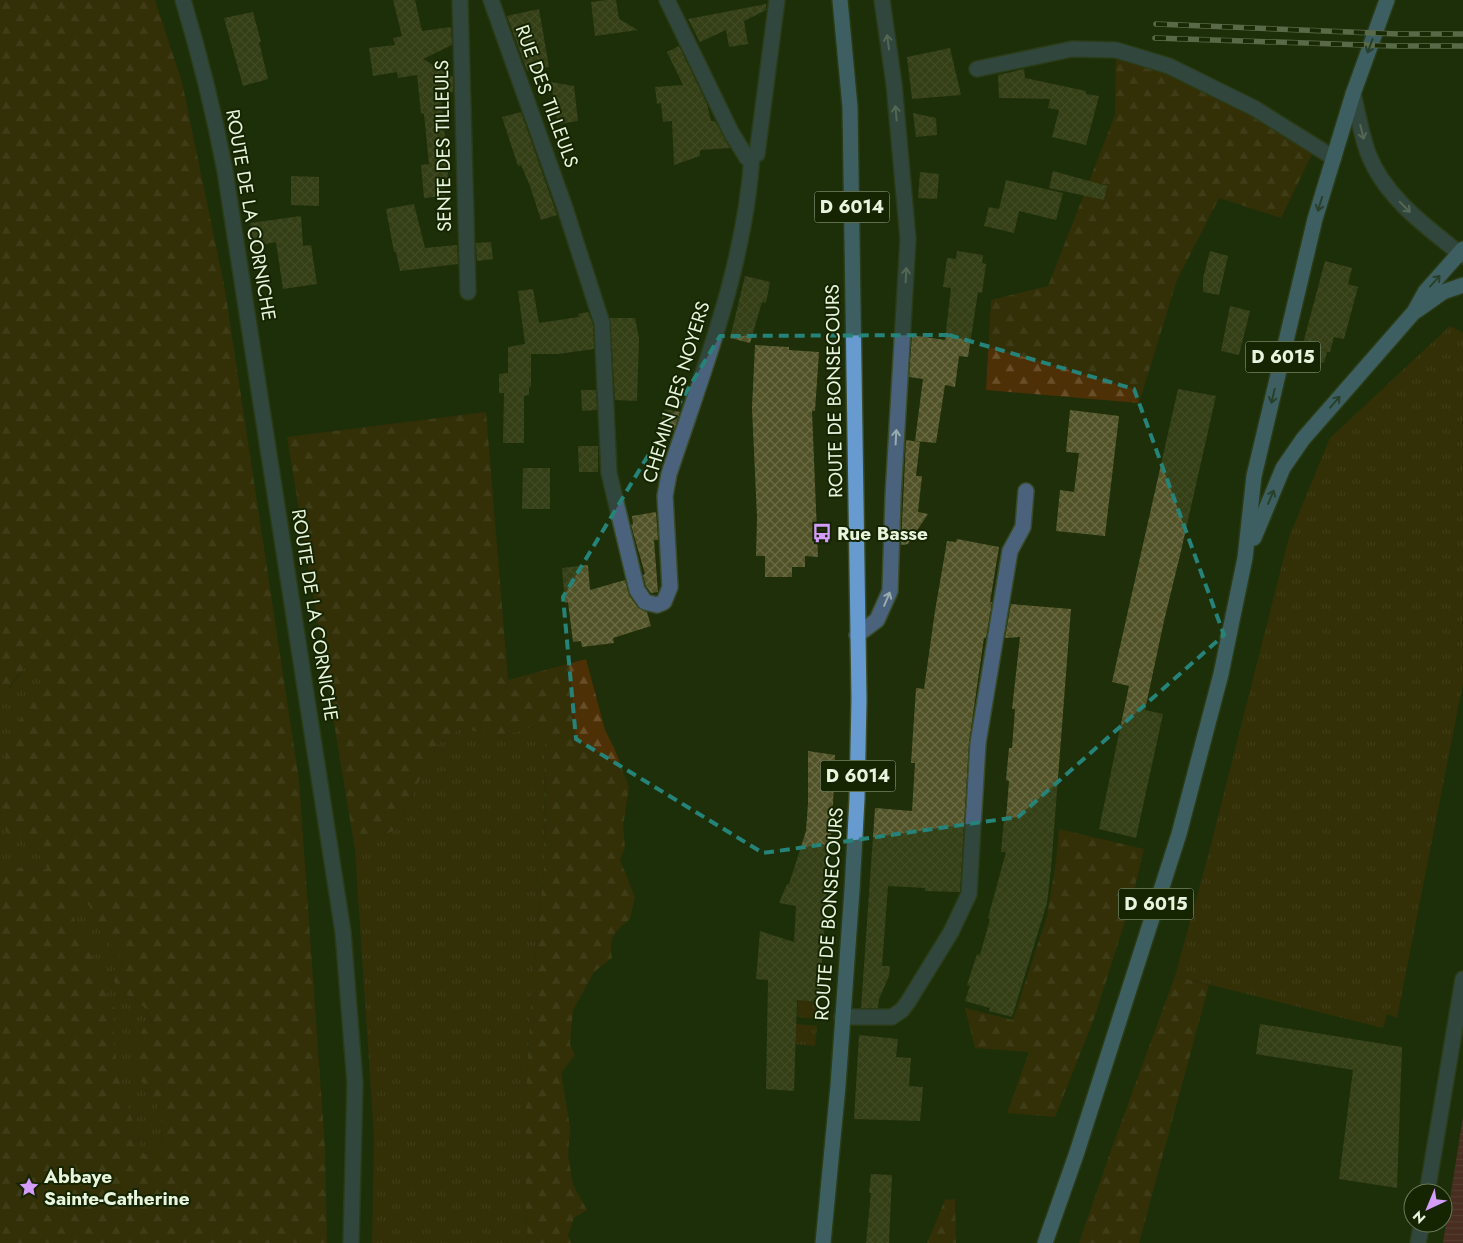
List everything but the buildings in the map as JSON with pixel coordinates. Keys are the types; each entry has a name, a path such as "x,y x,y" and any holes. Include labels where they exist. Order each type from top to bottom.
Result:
{"main road":[{"name":"ROUTE DE BONSECOURS","path":"823,1243 838,1086 852,890 857,799 859,699 850,107 840,0"},
{"name":"D 6015","path":"1045,1243 1179,834 1221,674 1245,558 1254,476 1315,219 1353,94 1387,0"},
{"name":"D 6015","path":"1245,558 1283,468 1303,439 1414,312 1424,292 1462,253"},
{"path":"1414,312 1443,292 1463,285"}],"street":[{"name":"ROUTE DE LA CORNICHE","path":"183,0 212,103 226,171 343,932 355,1084 351,1243"},
{"name":"SENTE DES TILLEULS","path":"460,0 468,292"},
{"name":"RUE DES TILLEULS","path":"491,0 564,204"},
{"path":"668,0 731,132 747,158 752,156"},
{"name":"CHEMIN DES NOYERS","path":"564,204 602,323 609,473 636,590 645,602 657,605 664,602 670,587 665,496 669,474 716,333 740,244 751,177 752,156 757,154 777,0"},
{"path":"857,635 877,620 890,592 893,497 908,239 894,84 882,0"},
{"path":"977,69 1072,50 1116,50 1169,66 1254,108 1334,158"},
{"path":"1353,94 1365,145 1376,169 1395,197 1409,211 1462,253"},
{"path":"842,1017 892,1017 902,1010 951,932 968,894 978,743 1010,551 1023,527 1026,491"},
{"path":"1429,1183 1463,979"}],"highlighted area":[{"path":"949,335 1134,389 1224,635 1018,817 763,853 576,739 563,597 720,336"}],"green space":[{"path":"0,0 155,0 182,82 225,290 299,780 325,1148 327,1243 0,1243 0,869 28,867 47,869 45,863 36,852 6,832 0,782 10,734 43,687 43,659 28,666 21,672 11,685 0,709","holes":["82,898 90,907 103,936 118,953 122,967 109,973 121,992 135,999 147,1010 153,1025 143,1028 134,1051 133,1060 135,1074 154,1097 160,1118 161,1148 144,1154 137,1138 119,1072 114,1036 115,1009 107,997 107,985 86,946 71,911"]},
{"path":"1116,50 1169,66 1316,146 1281,218 1219,198 1177,280 1139,403 986,390 991,300 1048,286 1115,115"},
{"path":"1450,326 1463,333 1463,683 1397,1018 1387,1014 1383,1028 1175,976 1208,856 1289,537 1330,438"},
{"path":"486,412 508,680 586,659 605,730 629,787 623,826 625,848 620,860 635,897 630,919 614,935 611,945 612,958 594,972 573,1010 570,1044 575,1055 561,1073 570,1127 568,1155 573,1185 587,1210 574,1218 568,1235 571,1243 528,1243 526,1209 526,1091 532,989 544,868 545,742 537,726 498,736 461,728 437,745 395,830 355,850 287,437"},
{"path":"43,658 43,687 10,734 5,813 6,832 36,852 45,863 47,869 28,867 0,869 0,709 6,693 26,666"},
{"path":"538,726 545,742 544,868 532,989 526,1091 526,1209 528,1243 372,1243 374,1137 355,850 395,830 437,745 461,728 498,736"},
{"path":"1059,829 1144,849 1132,899 1095,1016 1055,1117 1007,1113 1029,1052 975,1048 965,1008 1013,1020 1047,916 1056,862"},
{"path":"82,897 90,907 103,936 118,953 122,967 109,973 121,992 135,999 147,1010 153,1026 143,1028 140,1036 136,1077 148,1089 157,1104 161,1126 161,1148 143,1154 121,1088 115,1061 113,1024 115,1009 107,997 107,985 86,946 71,911"},
{"path":"1175,976 1209,985 1139,1243 1079,1243 1110,1153"},
{"path":"798,1000 819,1002 818,1019 797,1017"},
{"path":"796,1024 817,1026 815,1046 795,1044"},
{"path":"955,1199 956,1243 927,1243 945,1200"}],"shaded area":[{"path":"1463,1117 1463,1243 1443,1243 1445,1233 1453,1233 1452,1183"}],"railway":[{"path":"1156,24 1398,34 1463,34"},
{"path":"1155,38 1393,46 1463,46"}],"place":[{"name":"Rue Basse","path":"822,533"},
{"name":"Abbaye Sainte-Catherine","path":"29,1187"}]}
